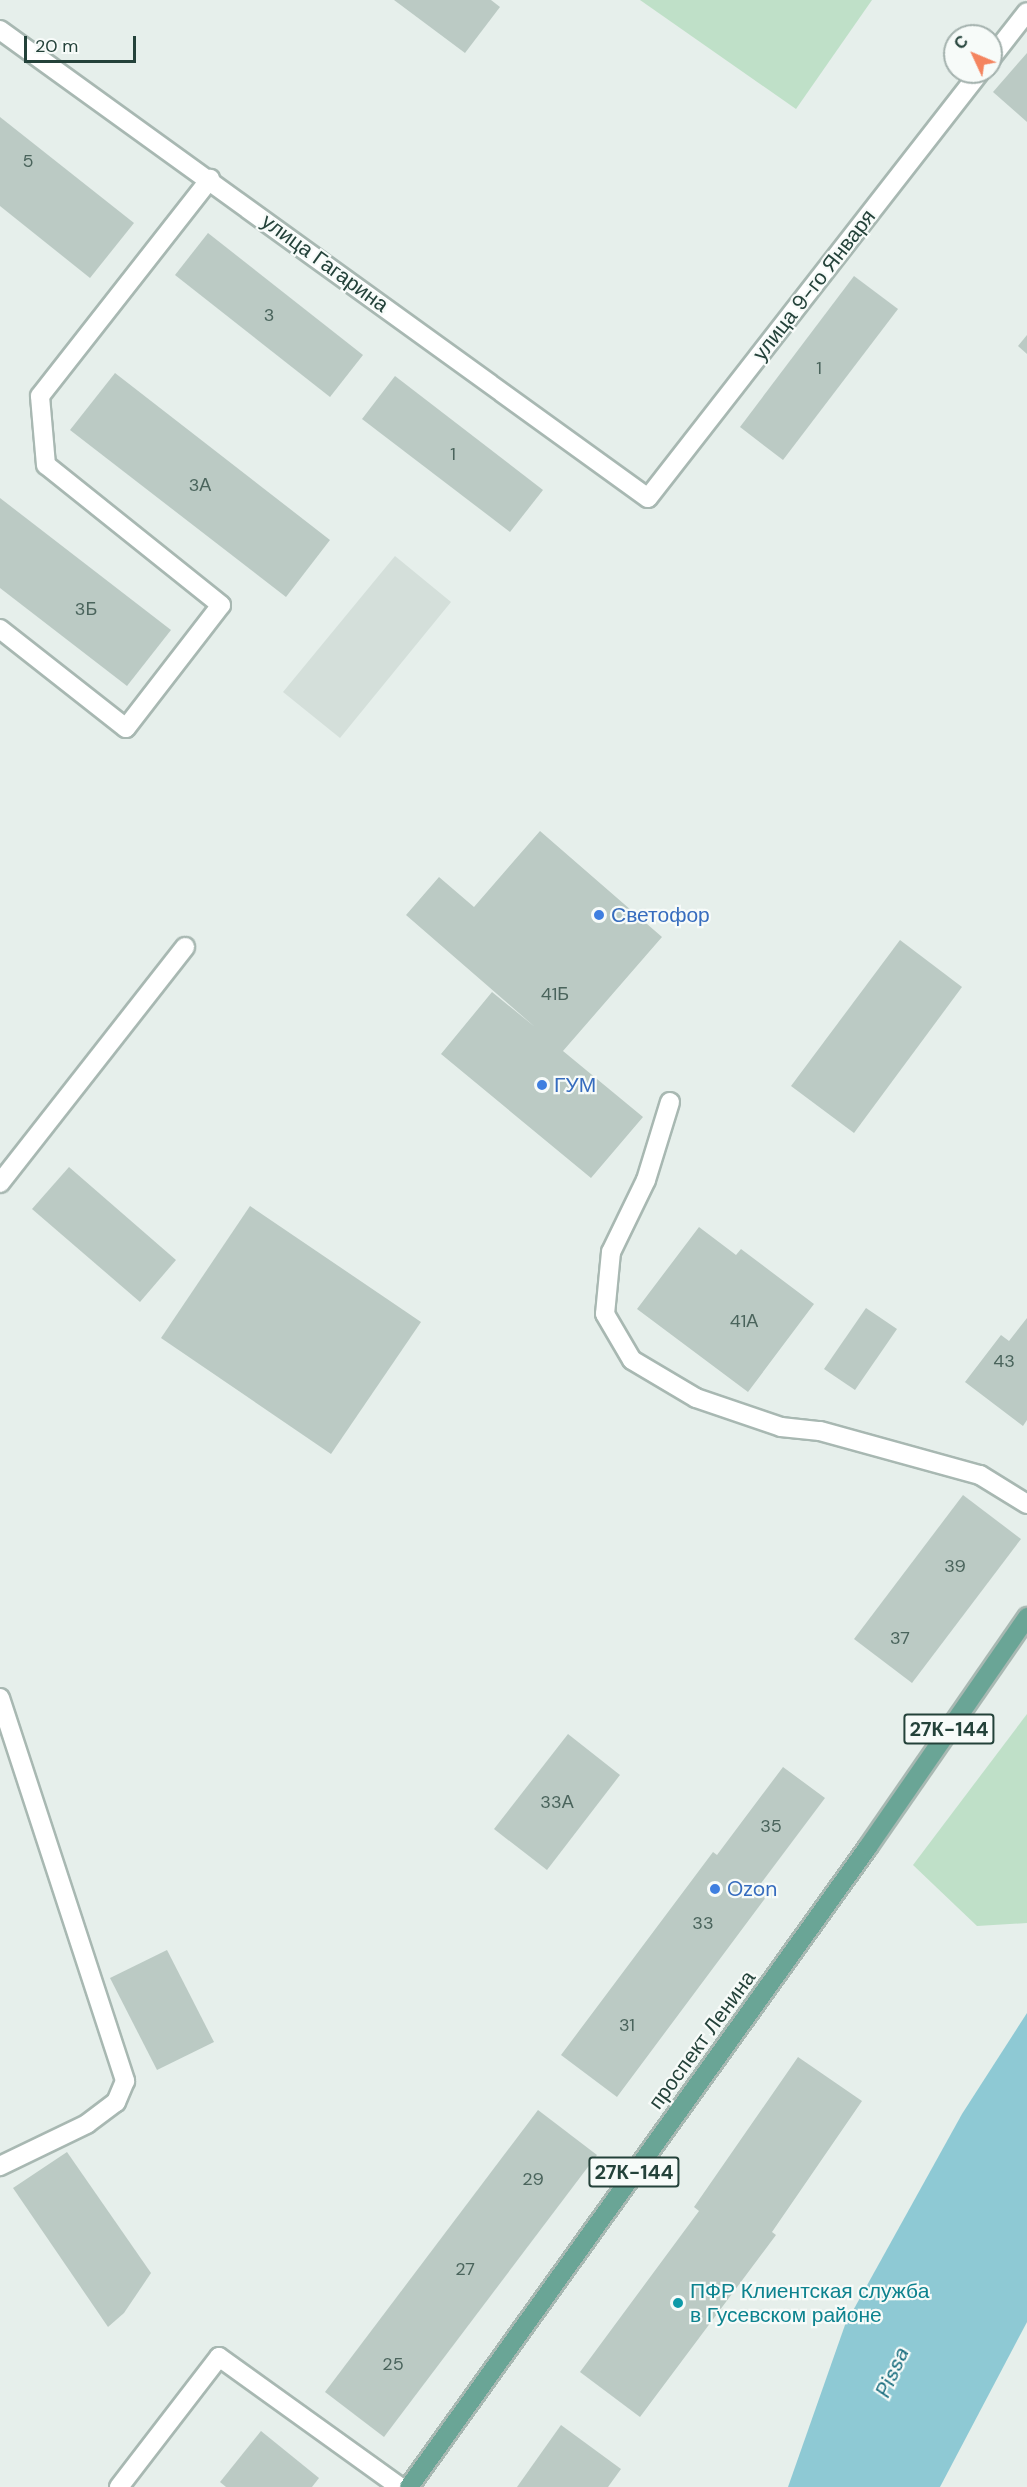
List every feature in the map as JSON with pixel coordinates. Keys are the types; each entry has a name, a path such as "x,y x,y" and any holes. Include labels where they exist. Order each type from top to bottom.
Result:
{"main road":[{"name":"проспект Ленина","path":"409,2487 868,1847 1027,1617"}],"street":[{"path":"1003,43 1027,12"},
{"name":"улица Гагарина","path":"0,30 648,498"},
{"name":"улица 9-го Января","path":"648,498 971,84"},
{"path":"0,629 126,728 221,605 46,465 40,396 210,180"},
{"path":"0,1183 185,947"},
{"path":"670,1102 646,1180 612,1252 605,1314 632,1360 696,1398 781,1427 820,1431 980,1475 1027,1504"},
{"path":"0,1698 125,2081 116,2102 87,2124 0,2166"},
{"path":"119,2487 219,2357 400,2487"}],"shaded area":[{"path":"395,556 451,602 340,738 283,692"}],"green space":[{"path":"640,0 872,0 796,109"},
{"path":"1027,1714 1027,1923 977,1926 913,1865"}],"water":[{"name":"Pissa","path":"1027,2013 1027,2322 940,2487 788,2487 845,2325 962,2114"}],"building":[{"path":"394,0 491,0 500,7 465,53"},
{"path":"1027,53 1027,122 993,92 1000,84 1003,84 1003,81"},
{"path":"0,117 134,223 90,278 0,206"},
{"path":"208,233 363,355 330,397 175,275"},
{"path":"854,276 898,309 783,460 740,427"},
{"path":"1027,335 1027,354 1018,346"},
{"path":"115,373 330,540 286,597 70,430"},
{"path":"395,376 543,490 510,532 362,419"},
{"path":"0,498 171,630 127,686 0,588"},
{"path":"540,831 662,937 563,1051 643,1117 591,1178 441,1054 492,992 535,1027 406,915 439,877 474,907"},
{"path":"900,940 962,987 854,1133 791,1086"},
{"path":"69,1167 176,1260 140,1302 32,1209"},
{"path":"250,1206 421,1322 331,1454 161,1338"},
{"path":"699,1227 736,1255 741,1249 814,1304 748,1392 637,1309"},
{"path":"866,1308 897,1329 855,1390 824,1369"},
{"path":"1027,1318 1027,1420 1023,1426 965,1382 1001,1335 1009,1341"},
{"path":"963,1495 1021,1539 912,1683 854,1639"},
{"path":"568,1734 620,1775 547,1870 494,1829"},
{"path":"783,1767 825,1798 759,1886 769,1893 617,2097 561,2055 713,1852 717,1855"},
{"path":"167,1950 214,2042 157,2070 110,1978"},
{"name":"ПФР Клиентская служба в Гусевском районе","path":"798,2057 862,2101 772,2232 776,2235 640,2417 580,2372 699,2211 694,2207"},
{"path":"538,2110 597,2155 384,2437 325,2392"},
{"path":"67,2152 151,2273 124,2313 108,2327 13,2188"},
{"path":"561,2425 621,2469 608,2487 517,2487"},
{"path":"261,2431 319,2478 312,2487 226,2487 220,2482"}],"place":[{"name":"Светофор","path":"599,915"},
{"name":"ГУМ","path":"542,1085"},
{"name":"Ozon","path":"715,1889"},
{"name":"ПФР Клиентская служба в Гусевском районе","path":"678,2303"}]}
